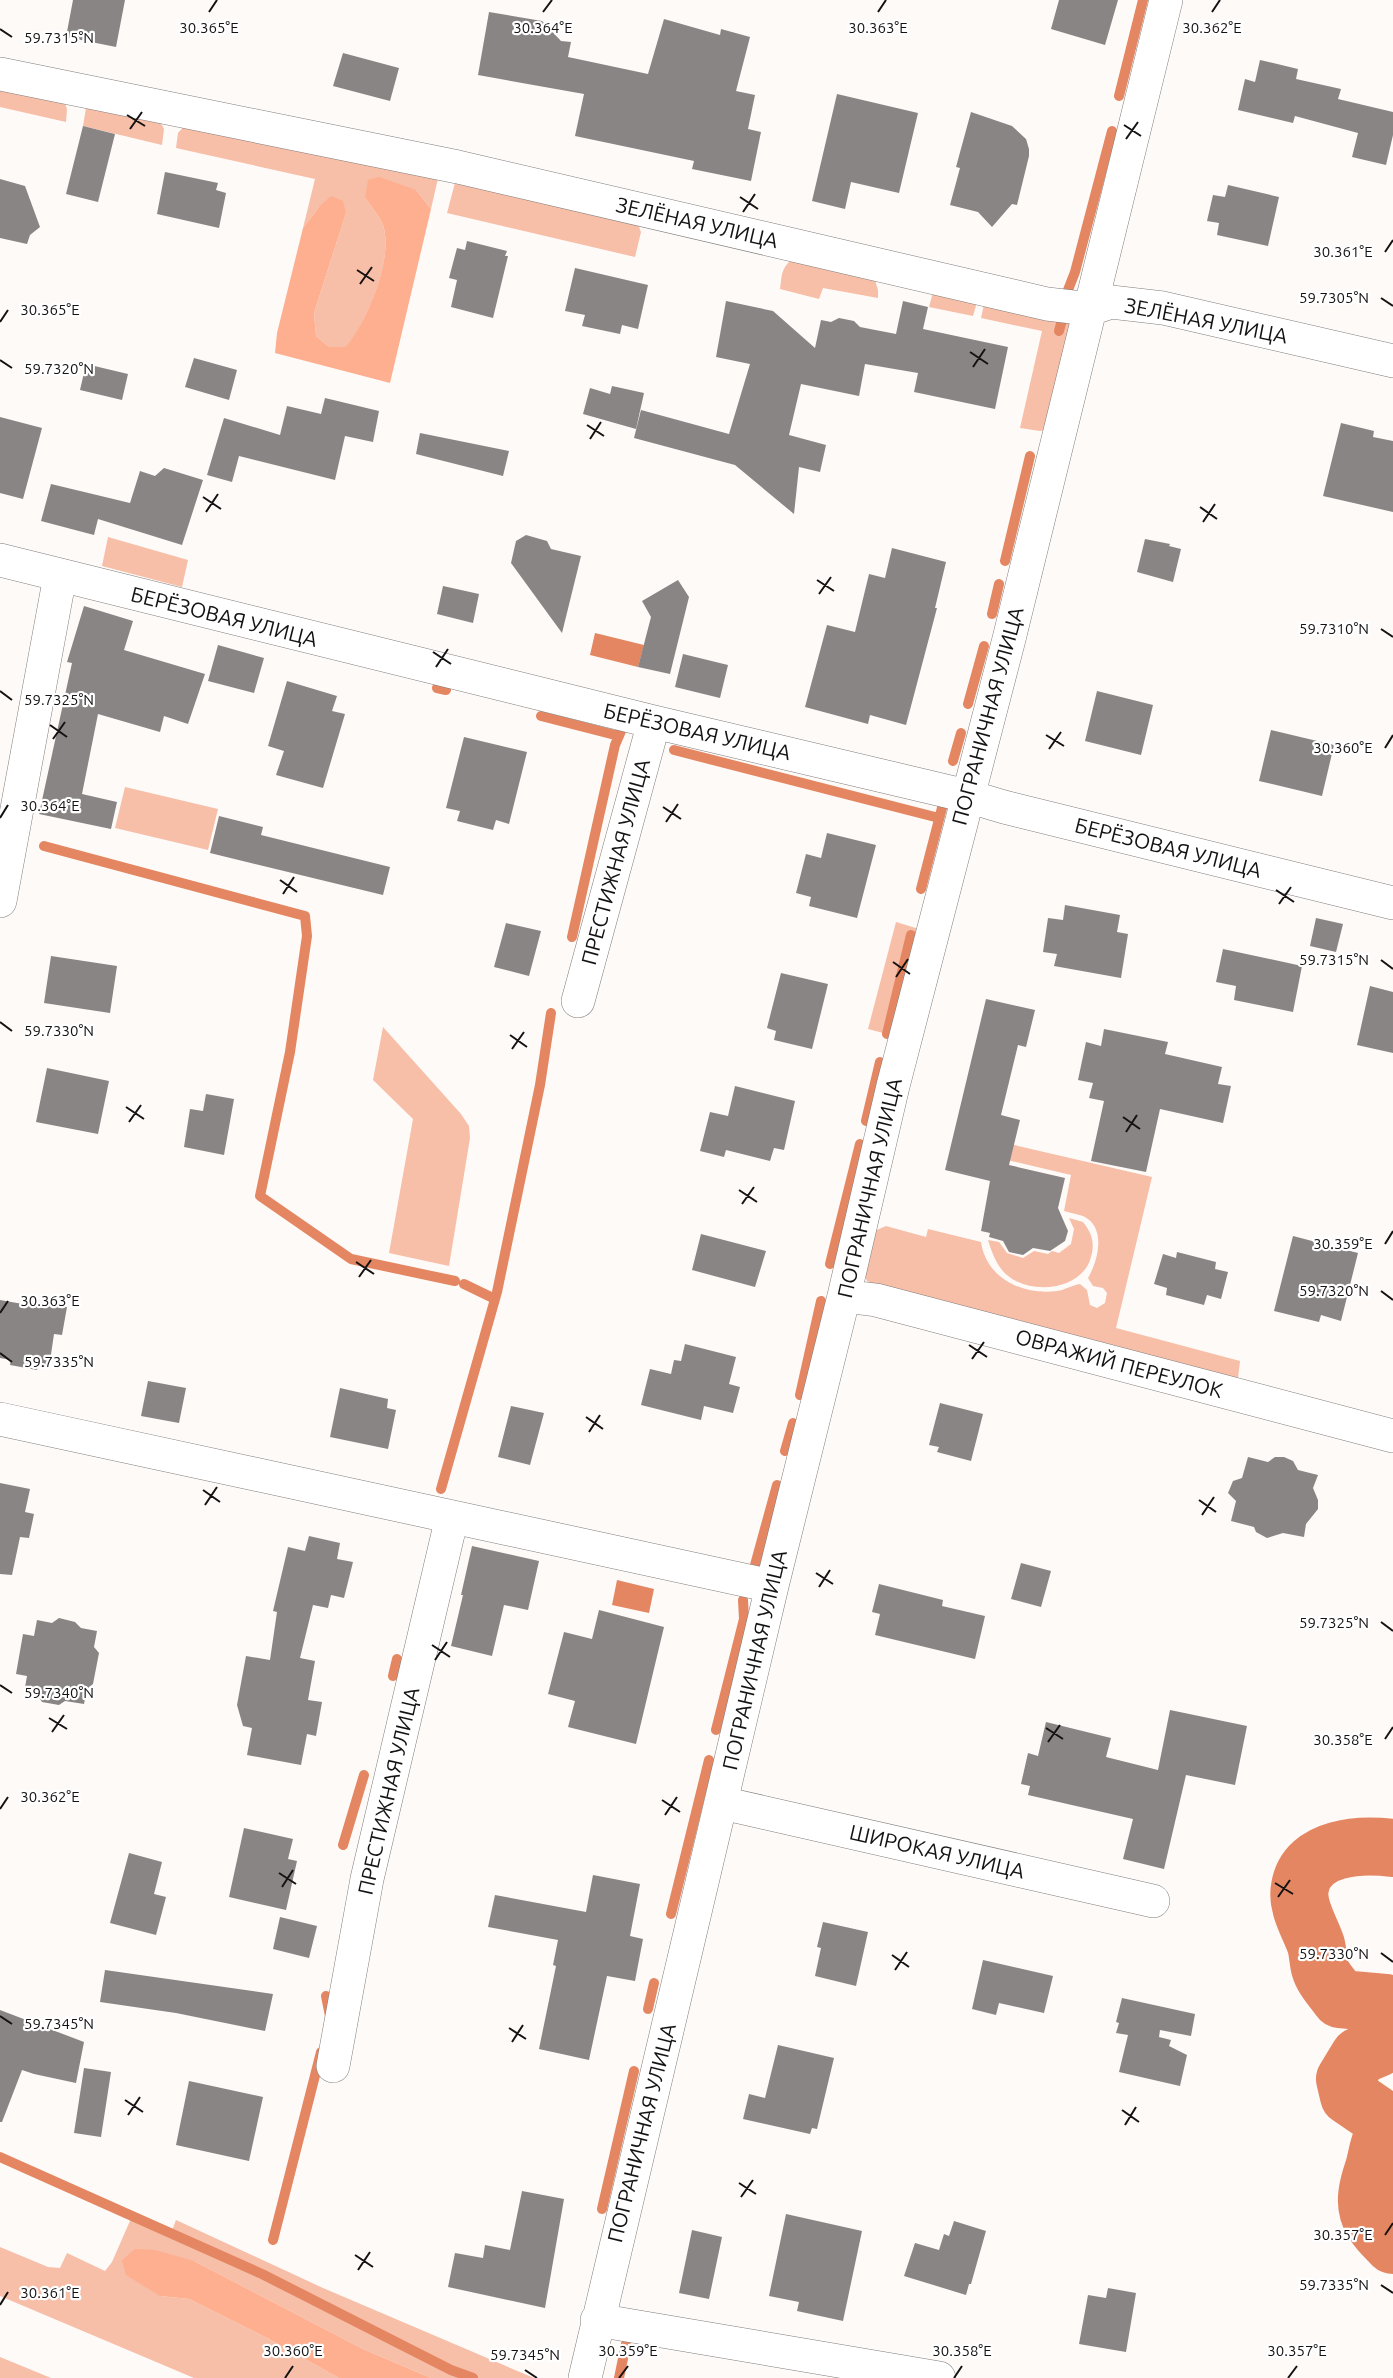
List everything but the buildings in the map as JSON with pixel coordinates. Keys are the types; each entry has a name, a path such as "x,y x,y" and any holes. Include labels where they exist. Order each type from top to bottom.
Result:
{"street":[{"name":"ПОГРАНИЧНАЯ УЛИЦА","path":"585,2378 893,1086 1004,659 1166,0"},
{"name":"ЗЕЛЁНАЯ УЛИЦА","path":"0,74 458,167 1047,304 1090,309 1111,302 1163,308 1393,361"},
{"name":"БЕРЁЗОВАЯ УЛИЦА","path":"0,560 654,722 967,796 1393,903"},
{"path":"0,900 60,576"},
{"name":"ПРЕСТИЖНАЯ УЛИЦА","path":"578,1001 654,722"},
{"name":"ОВРАЖИЙ ПЕРЕУЛОК","path":"844,1296 876,1300 1393,1436"},
{"path":"0,1419 772,1586"},
{"name":"ПРЕСТИЖНАЯ УЛИЦА","path":"333,2066 367,1879 452,1517"},
{"name":"ШИРОКАЯ УЛИЦА","path":"722,1803 1153,1901"},
{"path":"597,2320 939,2378"}],"shaded area":[{"path":"0,84 63,98 67,109 66,122 0,107"},
{"path":"86,108 158,117 164,129 162,145 83,126"},
{"path":"186,124 439,174 431,209 416,190 365,198 383,225 385,255 377,289 363,321 347,347 329,347 316,336 314,313 346,213 319,207 303,228 315,179 176,148 178,133"},
{"path":"379,177 416,190 431,209 390,383 275,353 277,333 303,228 331,196 343,201 346,213 314,313 316,336 329,347 346,347 354,336 370,306 382,271 385,254 383,225 365,198 368,180"},
{"path":"456,179 637,222 641,232 635,257 447,213"},
{"path":"791,260 875,280 878,298 823,288 819,299 780,289 783,271"},
{"path":"933,292 977,302 973,316 929,307"},
{"path":"985,300 1069,321 1076,329 1051,429 1040,431 1020,428 1042,331 981,318"},
{"path":"108,537 188,560 182,587 102,566"},
{"path":"595,633 644,645 638,667 590,655"},
{"path":"125,787 218,809 208,850 115,828"},
{"path":"896,922 919,929 898,1032 887,1034 868,1029"},
{"path":"383,1027 461,1114 469,1126 470,1138 449,1266 389,1253 413,1119 373,1080"},
{"path":"1010,1144 1152,1177 1116,1328 1240,1361 1237,1387 879,1290 867,1281 863,1271 872,1232 886,1226 926,1237 928,1229 981,1242 990,1266 998,1275 1019,1287 1044,1292 1080,1284 1087,1290 1090,1305 1097,1308 1105,1303 1107,1293 1103,1288 1093,1286 1088,1278 1097,1254 1098,1236 1095,1228 1091,1221 1083,1216 1064,1211 1071,1175 1007,1160"},
{"path":"1069,1218 1083,1222 1091,1234 1093,1243 1091,1257 1085,1269 1076,1278 1065,1284 1037,1287 1012,1279 997,1263 988,1240 999,1242 1007,1253 1023,1258 1034,1251 1048,1254 1052,1251 1059,1253 1071,1244 1074,1229"},
{"path":"617,1580 654,1589 649,1613 612,1605"},
{"path":"133,2214 171,2233 176,2220 323,2288 534,2378 431,2378 363,2349 194,2261 160,2296 189,2299 271,2340 339,2378 194,2378 0,2296 0,2247 48,2267 60,2268 67,2253 105,2271 112,2262"},
{"path":"135,2249 155,2250 194,2261 363,2349 431,2378 339,2378 271,2340 189,2299 160,2296 126,2275 122,2260"},
{"path":"0,2357 51,2378 0,2378"}],"waterway":[{"path":"1119,96 1143,0"},
{"path":"1068,290 1075,272 1112,131"},
{"path":"1059,331 1062,320"},
{"path":"1005,561 1030,456"},
{"path":"992,614 999,584"},
{"path":"968,704 984,646"},
{"path":"437,688 446,690"},
{"path":"541,716 619,736"},
{"path":"572,937 615,745 621,731"},
{"path":"953,761 961,733"},
{"path":"674,750 939,818"},
{"path":"921,889 943,804"},
{"path":"44,846 305,916 307,936 290,1052 260,1196 351,1259 455,1281"},
{"path":"887,1034 911,935"},
{"path":"441,1489 497,1292 540,1085 551,1013"},
{"path":"866,1121 880,1062"},
{"path":"830,1264 860,1144"},
{"path":"464,1284 495,1299"},
{"path":"800,1395 821,1301"},
{"path":"785,1451 793,1423"},
{"path":"755,1565 777,1485"},
{"path":"716,1730 744,1619 743,1600"},
{"path":"393,1676 397,1659"},
{"path":"671,1914 709,1760"},
{"path":"343,1845 364,1775"},
{"path":"1393,1848 1351,1848 1324,1856 1313,1863 1305,1873 1299,1894 1302,1909 1316,1945 1321,1972 1340,1999 1385,2003 1385,2029 1378,2048 1359,2056 1345,2079 1349,2096 1390,2124 1389,2131 1379,2147 1369,2183 1367,2203 1372,2220 1393,2245"},
{"path":"648,2009 654,1983"},
{"path":"326,1996 330,2016"},
{"path":"273,2240 321,2052"},
{"path":"602,2209 634,2071"},
{"path":"0,2157 262,2274 451,2370 473,2378"},
{"path":"619,2378 626,2344"}]}
